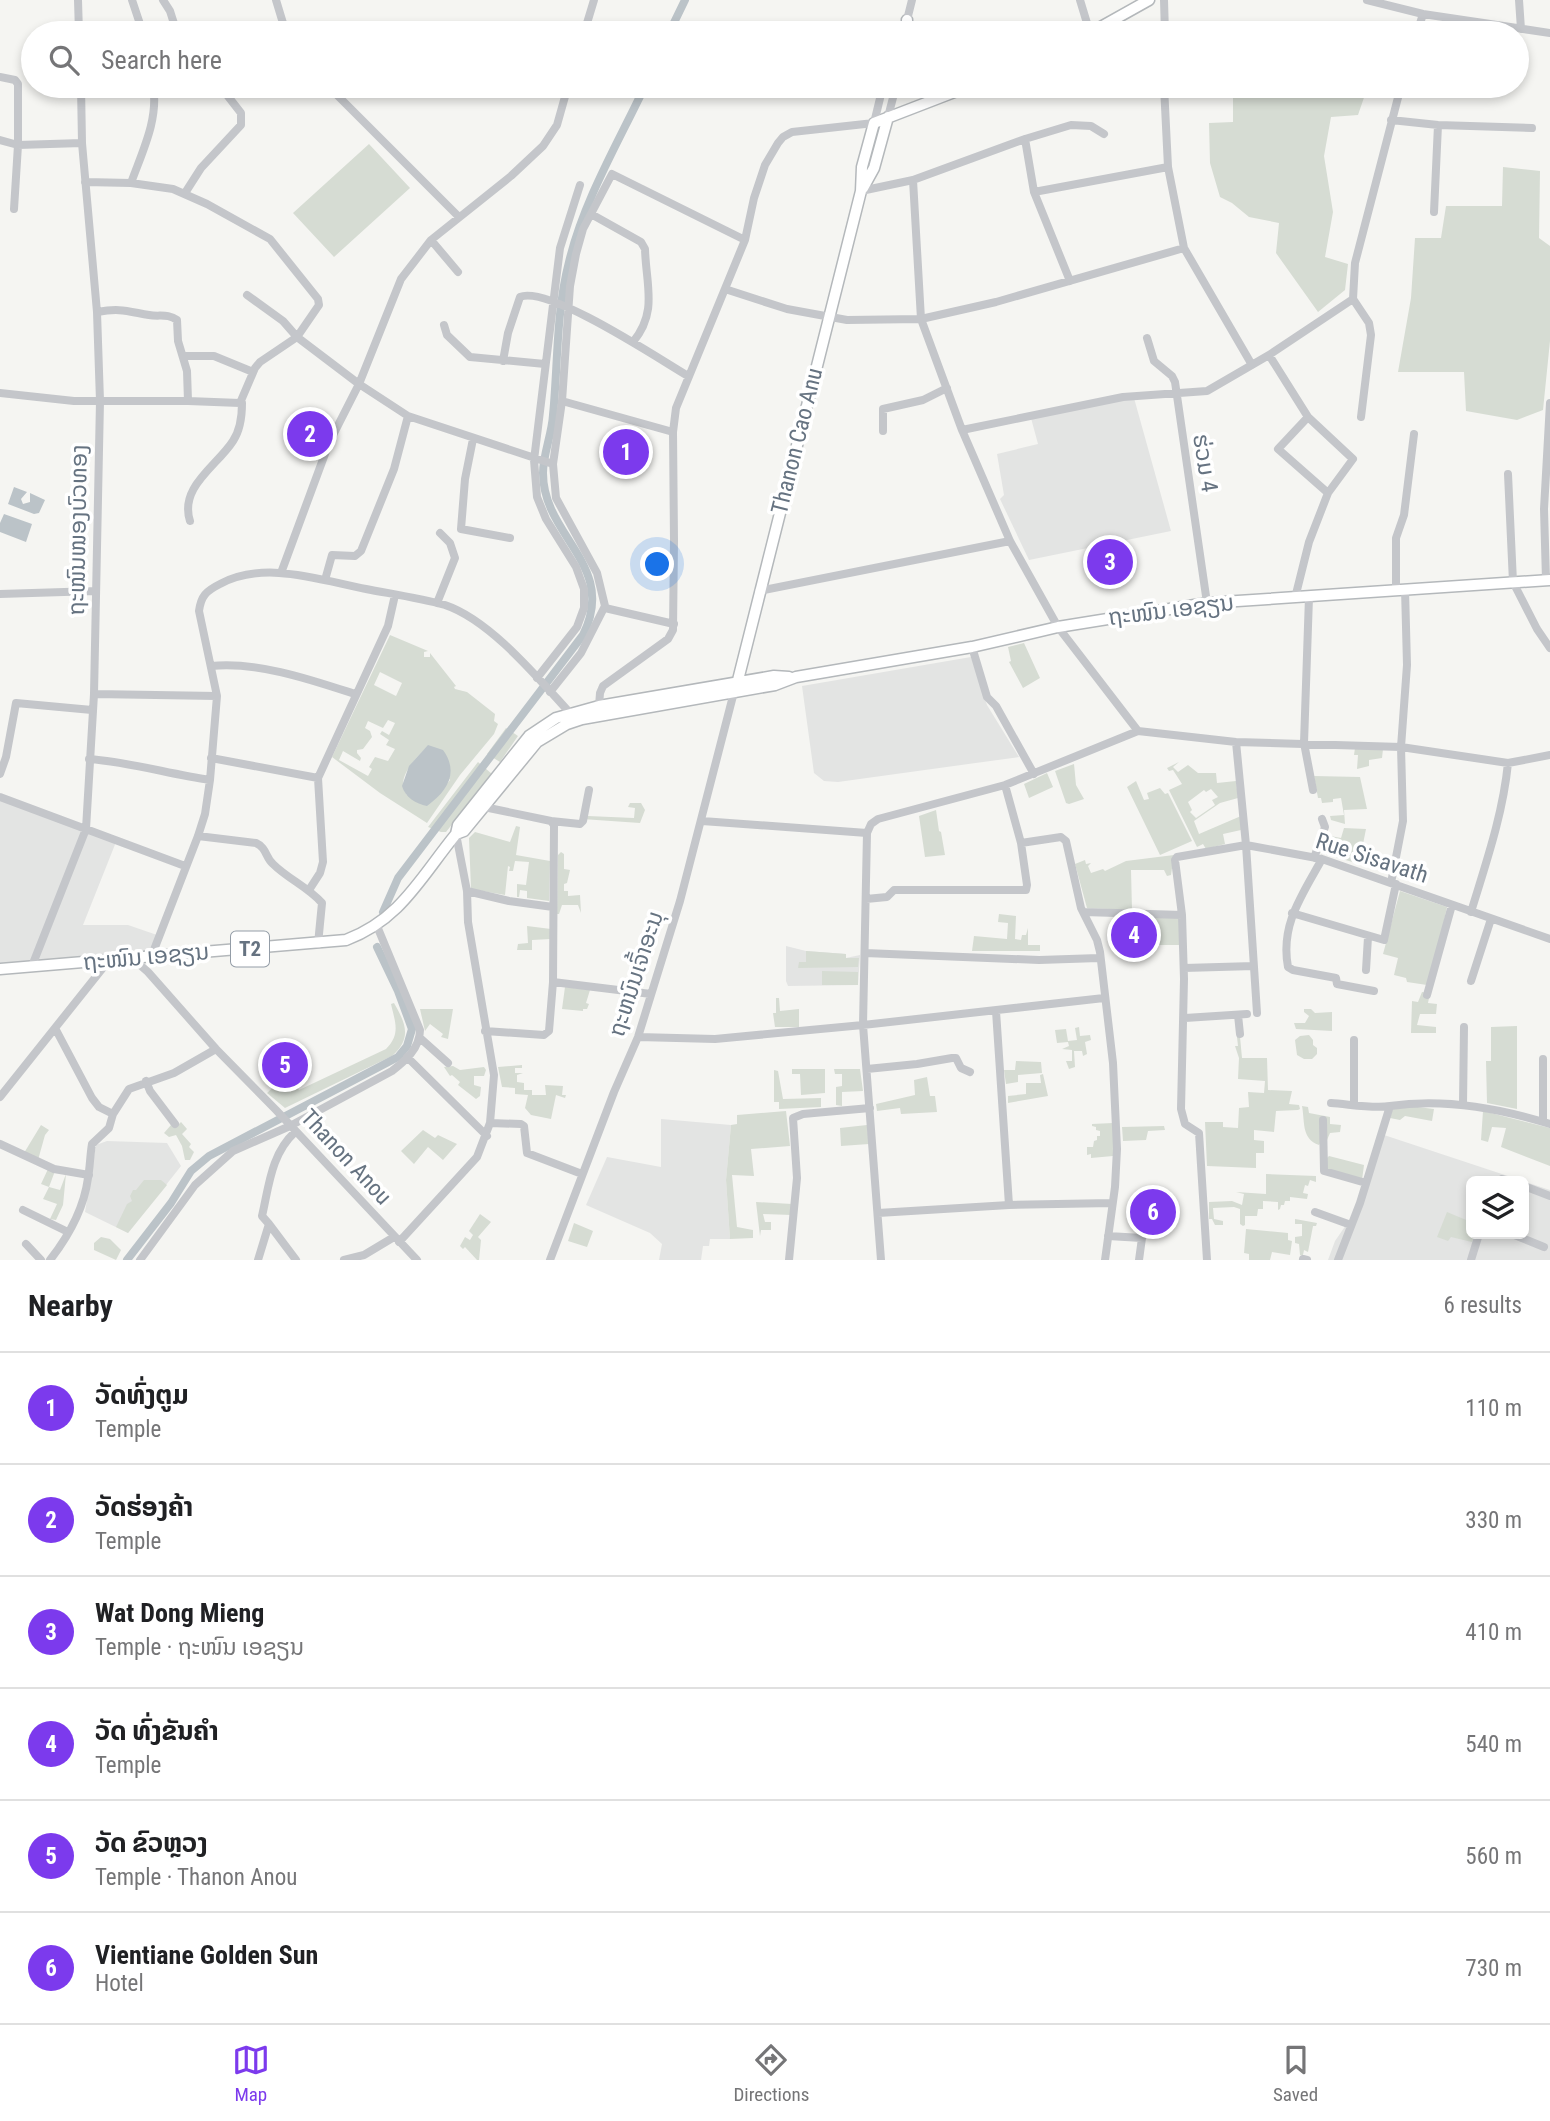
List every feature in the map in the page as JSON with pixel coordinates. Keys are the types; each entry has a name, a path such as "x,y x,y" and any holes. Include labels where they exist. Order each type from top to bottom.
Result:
{"main road":[{"path":"1111,21 1149,0"},
{"path":"874,123 938,98"},
{"name":"Thanon Cao Anu","path":"861,191 874,168 888,117"},
{"name":"Thanon Cao Anu","path":"736,687 861,191 862,167 874,123"},
{"name":"ຖະໜົນ ເອຊຽນ","path":"456,834 464,831 537,742 567,724 602,715 736,687 774,676 796,677 972,647 1058,627 1207,603 1548,580"},
{"name":"ຖະໜົນ ເອຊຽນ","path":"0,969 346,940 377,926 399,907 456,834 458,825 529,736 556,718 599,706 736,687"}],"street":[{"path":"78,0 79,21"},
{"path":"132,0 139,21"},
{"path":"163,0 173,21"},
{"path":"276,0 282,21"},
{"path":"588,21 594,0"},
{"path":"907,20 912,0"},
{"path":"1080,0 1086,21"},
{"path":"1164,0 1165,21"},
{"path":"1367,0 1423,14 1469,21"},
{"path":"1519,0 1520,21"},
{"path":"1421,21 1423,14"},
{"path":"1529,30 1550,33"},
{"path":"0,77 17,82 19,145 14,209"},
{"name":"ຖະໜົນໜອງບົວທອງ","path":"33,966 86,829 94,694 100,401 97,312 80,98"},
{"path":"131,183 150,129 155,98"},
{"path":"185,193 201,168 241,125 241,113 229,98"},
{"path":"340,98 459,217"},
{"path":"281,573 329,443 359,384 401,279 431,240 511,176 543,146 557,125 565,98"},
{"name":"Thanon Cao Anu","path":"874,123 880,98"},
{"name":"Thanon Cao Anu","path":"888,117 893,98"},
{"path":"1165,98 1168,167 1184,248 1252,365"},
{"path":"1361,417 1371,335 1369,323 1353,299 1354,263 1397,98"},
{"path":"1391,120 1438,125 1532,128"},
{"path":"599,706 603,685 668,639 674,624 673,432 676,408 745,240 765,164 783,136 792,132 874,123"},
{"path":"861,191 913,180 1071,125 1091,126 1104,134"},
{"path":"1434,212 1438,125"},
{"path":"1025,139 1034,192 1070,281"},
{"path":"0,140 19,145 82,143"},
{"path":"1034,192 1168,167"},
{"path":"538,679 577,627 585,598 576,567 546,519 537,497 534,460 545,364 583,229 612,174 745,240"},
{"path":"913,180 921,318 962,430 1010,541 1058,627 1138,731"},
{"path":"85,182 131,183 185,193 270,239 318,299 319,305 297,337 260,362 253,372 242,402 242,415 234,440 190,495 187,510 190,521"},
{"path":"549,691 581,653 605,608 597,573 556,498 553,464 562,401 560,248 580,185"},
{"path":"591,214 641,242 645,249 648,318 634,342"},
{"path":"431,240 458,272"},
{"path":"725,289 787,309 847,320 921,318 960,311 1184,248"},
{"path":"247,295 359,384 408,416 534,460 553,464"},
{"path":"503,361 508,333 520,297 526,295 602,323 688,376"},
{"path":"962,430 1123,397 1207,391 1269,355 1353,299"},
{"path":"97,312 131,310 172,316 179,326 178,341 187,371 188,401"},
{"path":"444,326 447,335 469,357 545,364"},
{"name":"ຮ່ວມ 4","path":"1147,338 1154,361 1172,376 1207,603"},
{"path":"1269,355 1308,417 1353,459 1328,493 1309,542 1295,598"},
{"path":"183,356 214,356 253,372"},
{"path":"883,431 883,409 923,400 947,388"},
{"path":"0,393 74,401 242,402"},
{"path":"562,401 673,432"},
{"path":"1548,580 1544,509 1550,403"},
{"path":"325,580 332,555 355,556 361,551 394,469 408,416"},
{"path":"1308,417 1278,449 1328,493"},
{"path":"1292,914 1368,937 1384,940 1386,936 1403,821 1401,747 1406,665 1396,538 1404,515 1414,434"},
{"path":"473,439 465,479 461,529 510,538"},
{"path":"1508,474 1513,582 1550,648"},
{"path":"437,603 455,558 450,543 440,533"},
{"path":"759,591 1010,541"},
{"path":"152,955 205,814 217,696 199,611 200,600 206,591 229,579 248,574 281,573 453,607 496,637 570,713"},
{"path":"0,594 96,591"},
{"path":"309,890 320,873 323,862 318,778 388,626 395,595"},
{"path":"1309,597 1304,743 1312,790"},
{"path":"605,608 674,624"},
{"path":"972,647 988,697 996,706 1034,774"},
{"path":"211,666 238,664 321,683 355,694"},
{"name":"ຖະຫນົນເຈົ້າອະນຸ","path":"551,1259 582,1174 638,1037 702,821 736,687"},
{"path":"94,694 217,696"},
{"path":"0,774 6,757 16,703 92,710"},
{"path":"881,1260 863,1025 867,833 871,824 878,819 1005,785 1138,731 1236,742 1401,747 1508,763 1550,755"},
{"path":"1236,742 1257,1013"},
{"path":"211,758 318,778"},
{"path":"89,759 125,762 172,775 210,780"},
{"path":"1471,912 1500,817 1508,763"},
{"path":"866,899 887,897 894,890 1026,890 1021,843 1005,785"},
{"path":"485,807 551,821 582,823 589,790"},
{"path":"0,797 185,866"},
{"path":"1322,819 1325,827 1318,858 1286,933 1288,967 1336,978 1337,984 1374,991"},
{"path":"485,1031 547,1034 550,1027 553,982 554,825 551,821"},
{"path":"702,821 867,833"},
{"path":"344,1260 363,1255 396,1240 459,1179 477,1157 487,1136 494,1075 456,834"},
{"path":"198,836 261,845 271,863 309,890 322,903 318,944"},
{"path":"1021,843 1064,838 1083,912 1097,940 1113,1063 1117,1149 1115,1188 1105,1260"},
{"name":"Rue Sisavath","path":"1182,915 1175,860 1177,857 1246,845 1318,858 1550,939"},
{"path":"467,891 509,901 553,907"},
{"path":"1427,995 1452,905"},
{"path":"1083,912 1182,915 1185,1018 1181,1109 1185,1124 1199,1133 1207,1260"},
{"path":"1471,981 1491,919"},
{"path":"140,1260 195,1185 233,1151 293,1129 407,1058 420,1038 419,1030 377,926"},
{"path":"1366,970 1368,937"},
{"path":"865,953 1039,960 1099,958"},
{"name":"Thanon Anou","path":"132,958 416,1260"},
{"path":"0,1097 110,959"},
{"path":"1184,968 1254,965"},
{"path":"553,982 651,994"},
{"path":"638,1037 715,1039 1104,999"},
{"path":"996,1011 1009,1205"},
{"path":"1185,1018 1242,1014 1240,1034"},
{"path":"1463,1105 1464,1027"},
{"path":"55,1028 92,1098 99,1107 113,1114"},
{"path":"420,1038 448,1063"},
{"path":"1354,1040 1354,1104"},
{"path":"50,1260 80,1209 89,1175 92,1144 109,1128 113,1114 127,1090 174,1073 216,1049"},
{"path":"407,1058 487,1136"},
{"path":"867,1069 956,1058 961,1068 970,1072"},
{"path":"1331,1103 1390,1106 1463,1105 1513,1113 1546,1123 1543,1059"},
{"path":"146,1082 176,1124"},
{"path":"1338,1260 1390,1106"},
{"path":"789,1260 797,1178 793,1118 803,1114 870,1108"},
{"path":"1323,1120 1324,1171 1366,1183"},
{"path":"490,1123 522,1124 527,1153 582,1174"},
{"path":"293,1129 275,1160 262,1216 296,1260"},
{"path":"0,1144 54,1169 89,1175"},
{"path":"1529,1188 1550,1196"},
{"path":"878,1213 1009,1205 1112,1203"},
{"path":"23,1210 68,1232"},
{"path":"1315,1212 1351,1225"},
{"path":"258,1260 269,1224"},
{"path":"1108,1236 1142,1238 1139,1260"},
{"path":"1471,1260 1477,1239"},
{"path":"1524,1239 1544,1247"},
{"path":"26,1244 41,1260"}],"shaded area":[{"path":"1233,98 1364,98 1358,115 1331,117 1324,156 1333,212 1325,257 1348,264 1345,290 1318,312 1276,253 1279,223 1249,217 1220,197 1210,163 1209,123 1233,122"},
{"path":"369,144 410,188 334,257 293,213"},
{"path":"1503,167 1540,171 1539,238 1550,246 1550,341 1543,410 1517,420 1466,411 1464,372 1398,372 1411,298 1415,238 1441,238 1446,206 1502,206"},
{"path":"1134,398 1171,531 1029,560 1000,499 1004,495 997,454 1038,444 1031,418"},
{"path":"14,487 27,492 21,499 23,504 30,502 30,493 45,500 39,513 34,514 8,504"},
{"path":"4,514 32,524 26,542 0,532"},
{"path":"390,635 428,651 424,652 424,657 430,657 430,653 456,686 455,689 467,692 495,714 494,721 498,724 494,734 460,775 427,823 380,793 332,757","holes":["380,672 402,683 396,696 374,685","388,720 395,723 389,735 382,731 380,734 389,740 386,745 395,749 388,761 375,757 369,767 372,769 368,776 339,760 343,751 360,761 357,750 363,749 372,737 370,731 365,728 368,721 383,728","425,749 450,780 445,786 407,795 403,783 411,764"]},
{"path":"1024,643 1040,678 1023,688 1009,662 1008,647"},
{"path":"971,657 987,705 1019,757 838,782 824,781 814,773 802,686"},
{"path":"506,728 518,736 500,762 487,754"},
{"path":"428,745 443,750 451,773 441,794 427,806 412,799 402,786 409,766"},
{"path":"1355,748 1383,749 1382,758 1369,760 1369,766 1357,769 1358,755 1354,755"},
{"path":"478,762 492,774 446,832 428,827"},
{"path":"1179,762 1173,767 1178,772 1188,765 1198,773 1216,773 1217,783 1236,781 1238,798 1220,803 1194,821 1199,834 1241,816 1241,830 1223,834 1225,844 1206,849 1203,844 1197,847 1169,790 1182,784 1173,770 1169,771 1167,768","holes":["1211,789 1218,797 1212,800 1215,805 1196,818 1190,812 1192,810 1188,802 1204,790 1206,792"]},
{"path":"1074,764 1076,785 1084,799 1069,804 1066,803 1055,771"},
{"path":"1047,773 1053,787 1029,798 1024,784"},
{"path":"1314,776 1360,777 1367,809 1344,810 1345,824 1331,820 1330,816 1344,815 1341,798 1322,803 1321,798 1318,798"},
{"path":"1136,781 1144,800 1149,799 1147,793 1160,788 1165,794 1168,793 1192,841 1160,855 1127,787"},
{"path":"0,797 116,842 83,925 128,925 160,936 152,955 0,969"},
{"path":"630,803 641,803 645,810 640,823 582,819 587,813 588,816 634,818 635,808 628,807"},
{"path":"936,810 945,855 925,857 919,816"},
{"path":"516,826 520,827 516,855 550,861 549,901 527,898 527,891 520,890 517,897 517,884 526,885 529,862 515,861 513,871 509,871 508,866 505,895 471,889 469,838 475,832 510,842"},
{"path":"1344,828 1366,829 1359,864 1319,852 1325,835 1341,838"},
{"path":"561,852 564,854 564,869 570,870 564,891 568,891 568,896 580,895 581,913 578,905 562,905 557,914 558,855"},
{"path":"1174,855 1171,875 1167,876 1164,870 1131,870 1132,910 1087,908 1075,864 1085,860 1086,864 1091,863 1088,866 1091,873 1103,869 1105,871 1126,861"},
{"path":"1400,891 1447,907 1427,985 1407,982 1406,978 1394,975 1398,958 1383,954"},
{"path":"999,914 1016,916 1015,939 1021,940 1028,928 1028,945 1040,945 1040,951 972,951 974,936 1007,939 1008,923 998,922"},
{"path":"1151,918 1179,918 1180,945 1152,945 1152,939 1158,936 1157,930 1151,925"},
{"path":"527,926 551,929 551,939 532,940 532,950 517,950 518,944 528,943"},
{"path":"786,946 806,951 846,954 846,958 860,955 858,985 788,986"},
{"path":"806,951 846,954 846,958 859,958 858,967 798,968 799,962 806,962"},
{"path":"822,971 858,972 858,985 822,985"},
{"path":"565,987 590,990 587,1009 562,1009"},
{"path":"1422,992 1430,993 1428,1003 1437,1004 1436,1014 1420,1014 1417,1025 1436,1027 1436,1033 1411,1033 1412,1001 1418,1002"},
{"path":"776,998 779,998 780,1011 799,1009 799,1027 775,1027 773,1013 776,1013"},
{"path":"394,1003 404,1024 405,1037 392,1056 285,1108 267,1093 282,1079 293,1082 299,1090 386,1049 395,1033 391,1004"},
{"path":"420,1009 453,1009 448,1039 441,1037 443,1034 430,1024 425,1031"},
{"path":"1304,1009 1311,1009 1315,1013 1332,1012 1332,1031 1296,1029 1294,1023 1305,1023 1309,1016"},
{"path":"1517,1026 1517,1109 1487,1103 1486,1061 1491,1061 1491,1027"},
{"path":"1079,1027 1080,1036 1090,1035 1091,1040 1085,1042 1087,1054 1083,1056 1082,1051 1074,1051 1075,1067 1069,1069 1066,1061 1072,1061 1072,1050 1062,1049 1069,1046 1068,1042 1057,1043 1055,1030 1066,1029 1068,1041 1077,1040 1075,1028"},
{"path":"1309,1035 1317,1048 1317,1054 1312,1059 1304,1059 1297,1055 1295,1040"},
{"path":"1237,1037 1240,1037 1242,1058 1267,1058 1268,1090 1292,1091 1289,1104 1299,1105 1300,1109 1276,1111 1274,1132 1254,1130 1254,1140 1264,1141 1264,1153 1256,1153 1256,1168 1207,1166 1205,1122 1223,1122 1223,1127 1238,1128 1239,1108 1249,1107 1248,1092 1264,1093 1265,1081 1238,1079 1239,1058 1235,1046 1238,1046"},
{"path":"1016,1061 1041,1062 1042,1073 1018,1075 1018,1082 1006,1084 1004,1070 1015,1070"},
{"path":"522,1065 522,1068 515,1068 515,1073 523,1073 517,1075 517,1082 524,1083 524,1090 532,1090 532,1095 546,1095 545,1085 563,1086 562,1095 566,1095 565,1098 556,1095 551,1119 531,1115 525,1108 528,1095 515,1094 515,1088 502,1087 498,1067"},
{"path":"453,1066 460,1070 484,1067 484,1076 474,1076 474,1085 481,1087 480,1096 476,1099 458,1085 460,1082 450,1076 444,1067"},
{"path":"792,1069 825,1069 825,1093 801,1095 800,1074 792,1074"},
{"path":"834,1069 860,1069 863,1091 842,1092 842,1106 836,1105 836,1087 842,1086 842,1074 835,1074"},
{"path":"774,1070 778,1071 783,1099 821,1098 821,1107 779,1109 779,1102 774,1102"},
{"path":"1043,1074 1048,1096 1008,1103 1008,1096 1026,1094 1026,1083 1041,1083 1040,1075"},
{"path":"927,1077 930,1096 935,1096 937,1112 901,1114 900,1108 877,1111 876,1104 915,1095 914,1080"},
{"path":"1401,1105 1434,1109 1432,1121 1405,1116 1400,1120 1390,1118 1393,1108"},
{"path":"1302,1106 1308,1107 1309,1113 1330,1117 1330,1124 1341,1125 1340,1132 1330,1133 1327,1140 1319,1145 1313,1142 1305,1129"},
{"path":"786,1111 790,1146 751,1149 754,1176 732,1175 737,1227 753,1230 753,1238 730,1239 726,1180 731,1125 737,1124 737,1115"},
{"path":"1483,1111 1550,1128 1550,1166 1501,1147 1506,1128 1492,1127 1488,1142 1481,1140"},
{"path":"661,1119 731,1125 726,1180 730,1239 710,1239 709,1246 703,1246 701,1260 659,1260 662,1244 650,1233 586,1205 607,1157 661,1167"},
{"path":"181,1122 187,1129 182,1134 194,1152 190,1160 185,1160 176,1135 169,1137 164,1133 171,1125 176,1127"},
{"path":"1113,1123 1113,1156 1091,1158 1091,1154 1087,1155 1087,1147 1093,1147 1097,1136 1100,1136 1100,1131 1092,1124"},
{"path":"41,1125 49,1130 38,1160 24,1153"},
{"path":"867,1125 869,1144 841,1146 840,1128"},
{"path":"1164,1126 1165,1130 1148,1131 1146,1140 1123,1141 1122,1127"},
{"path":"423,1130 435,1138 438,1135 457,1144 443,1160 428,1147 414,1164 401,1151"},
{"path":"1378,1133 1508,1176 1466,1176 1466,1239 1529,1239 1529,1183 1550,1190 1550,1260 1328,1260 1335,1241 1355,1212"},
{"path":"107,1141 167,1143 181,1166 128,1233 85,1212 96,1145"},
{"path":"1329,1156 1364,1165 1362,1180 1329,1172 1325,1166"},
{"path":"48,1169 55,1171 49,1187 41,1184"},
{"path":"66,1174 63,1205 56,1220 50,1219 57,1204 43,1199 49,1187 60,1190"},
{"path":"1266,1174 1316,1176 1316,1182 1310,1180 1308,1186 1305,1185 1303,1193 1308,1194 1307,1199 1290,1197 1290,1201 1285,1201 1278,1210 1278,1202 1263,1201 1263,1209 1258,1209 1257,1216 1245,1216 1243,1226 1240,1224 1240,1209 1234,1207 1213,1208 1214,1219 1223,1221 1223,1225 1215,1225 1212,1219 1209,1219 1209,1202 1232,1201 1242,1205 1244,1194 1236,1192 1266,1194"},
{"path":"144,1180 161,1180 167,1185 128,1233 116,1227 127,1204 132,1201 130,1196 133,1190"},
{"path":"756,1202 792,1204 792,1215 763,1214 765,1222 771,1222 771,1230 761,1230 760,1236"},
{"path":"1447,1212 1466,1220 1466,1239 1473,1239 1472,1242 1451,1237 1448,1241 1437,1237"},
{"path":"480,1214 491,1222 478,1237 481,1240 477,1260 465,1247 463,1249 460,1246 465,1237 470,1240 473,1235 469,1231"},
{"path":"1295,1219 1317,1223 1313,1226 1308,1252 1304,1250 1303,1255 1300,1255 1299,1244 1295,1243 1295,1237 1302,1236 1302,1224 1295,1224"},
{"path":"574,1223 593,1231 587,1247 568,1241"},
{"path":"1246,1229 1288,1233 1288,1240 1292,1241 1290,1255 1272,1252 1270,1260 1249,1260 1249,1254 1244,1253"},
{"path":"101,1237 110,1239 121,1250 116,1260 94,1250 94,1243"}],"waterway":[{"path":"675,21 685,0"},
{"path":"383,912 398,878 583,635 591,611 592,589 586,570 554,515 546,495 543,466 552,422 560,319 569,262 583,216 639,98"},
{"path":"127,1260 171,1203 191,1171 209,1156 398,1057 407,1046 412,1029 377,947"}],"place":[{"name":"ວັດຮ່ອງຄ້າ","path":"310,434"},
{"name":"ວັດທົ່ງຕູມ","path":"626,452"},
{"name":"Wat Dong Mieng","path":"1110,562"},
{"name":"ວັດ ທົ່ງຂັນຄຳ","path":"1134,935"},
{"name":"ວັດ ຂົວຫຼວງ","path":"285,1065"},
{"name":"Vientiane Golden Sun","path":"1153,1212"}]}
